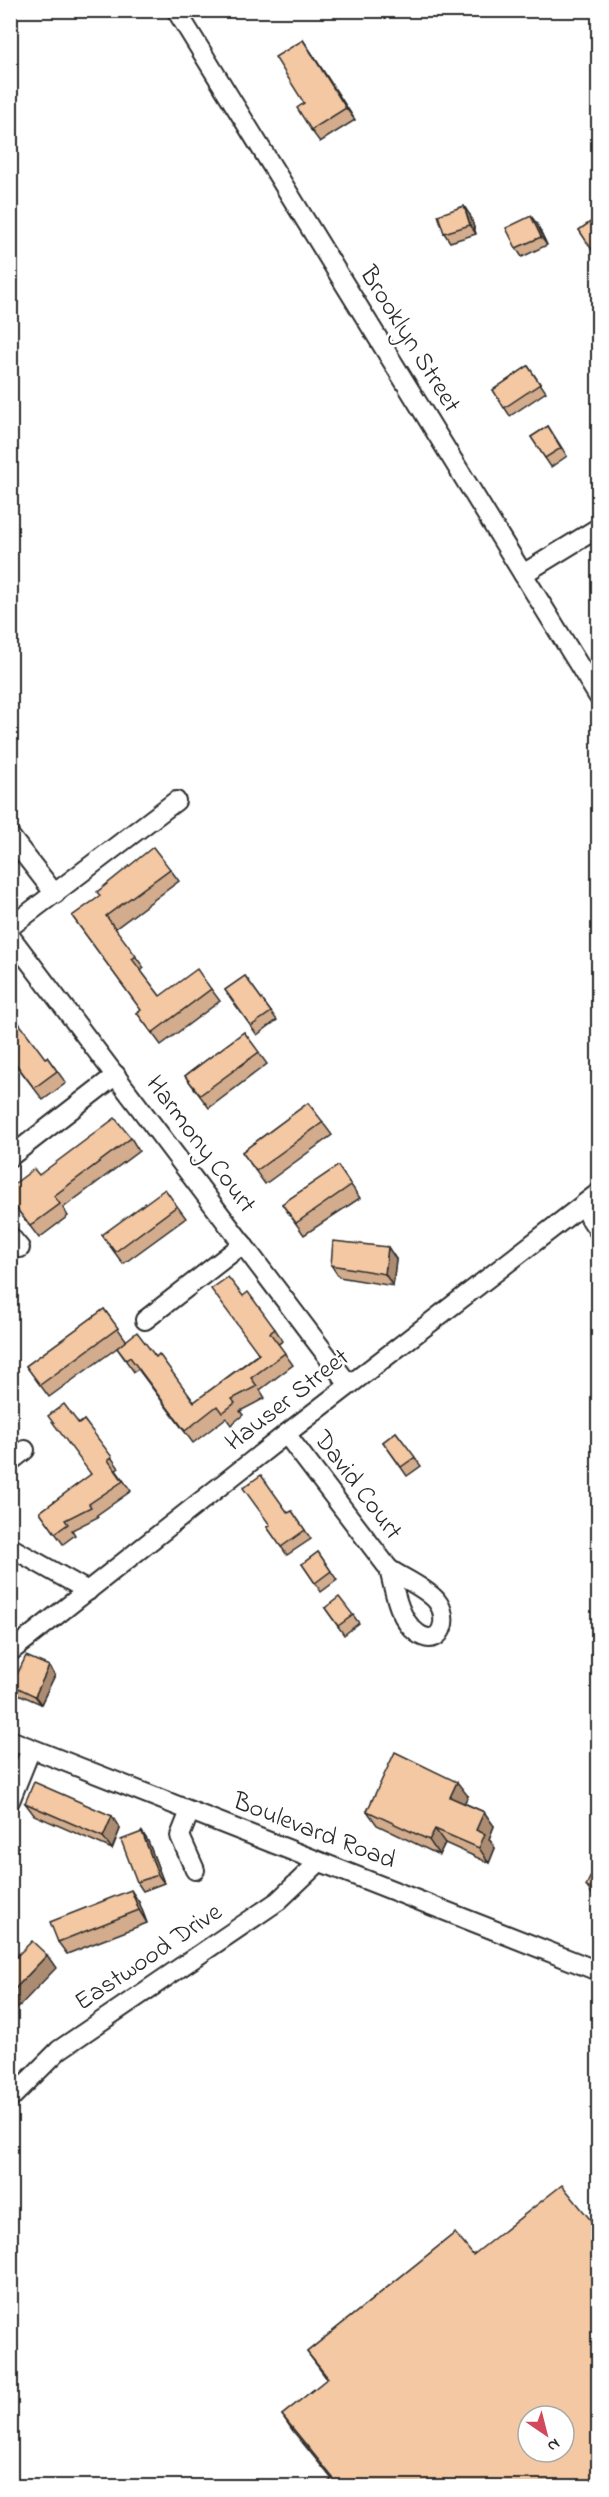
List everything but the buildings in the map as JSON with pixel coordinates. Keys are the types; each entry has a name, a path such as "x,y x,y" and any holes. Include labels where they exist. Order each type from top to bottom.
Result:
{"street":[{"name":"Brooklyn Street","path":"176,10 598,696"},
{"path":"523,574 598,528"},
{"path":"10,927 176,801"},
{"path":"10,836 55,894"},
{"name":"Harmony Court","path":"10,936 349,1385"},
{"path":"10,1157 116,1075"},
{"name":"Hauser Street","path":"10,1652 286,1434 598,1193"},
{"path":"582,1206 598,1230"},
{"path":"145,1320 243,1244"},
{"name":"David Court","path":"286,1434 389,1569"},
{"path":"10,1462 26,1450"},
{"path":"10,1547 88,1591"},
{"name":"Boulevard Road","path":"10,1740 598,1971"},
{"path":"10,1801 31,1749"},
{"path":"190,1811 180,1836 195,1870"},
{"name":"Eastwood Drive","path":"10,2099 59,2050 278,1901 319,1862"}]}
